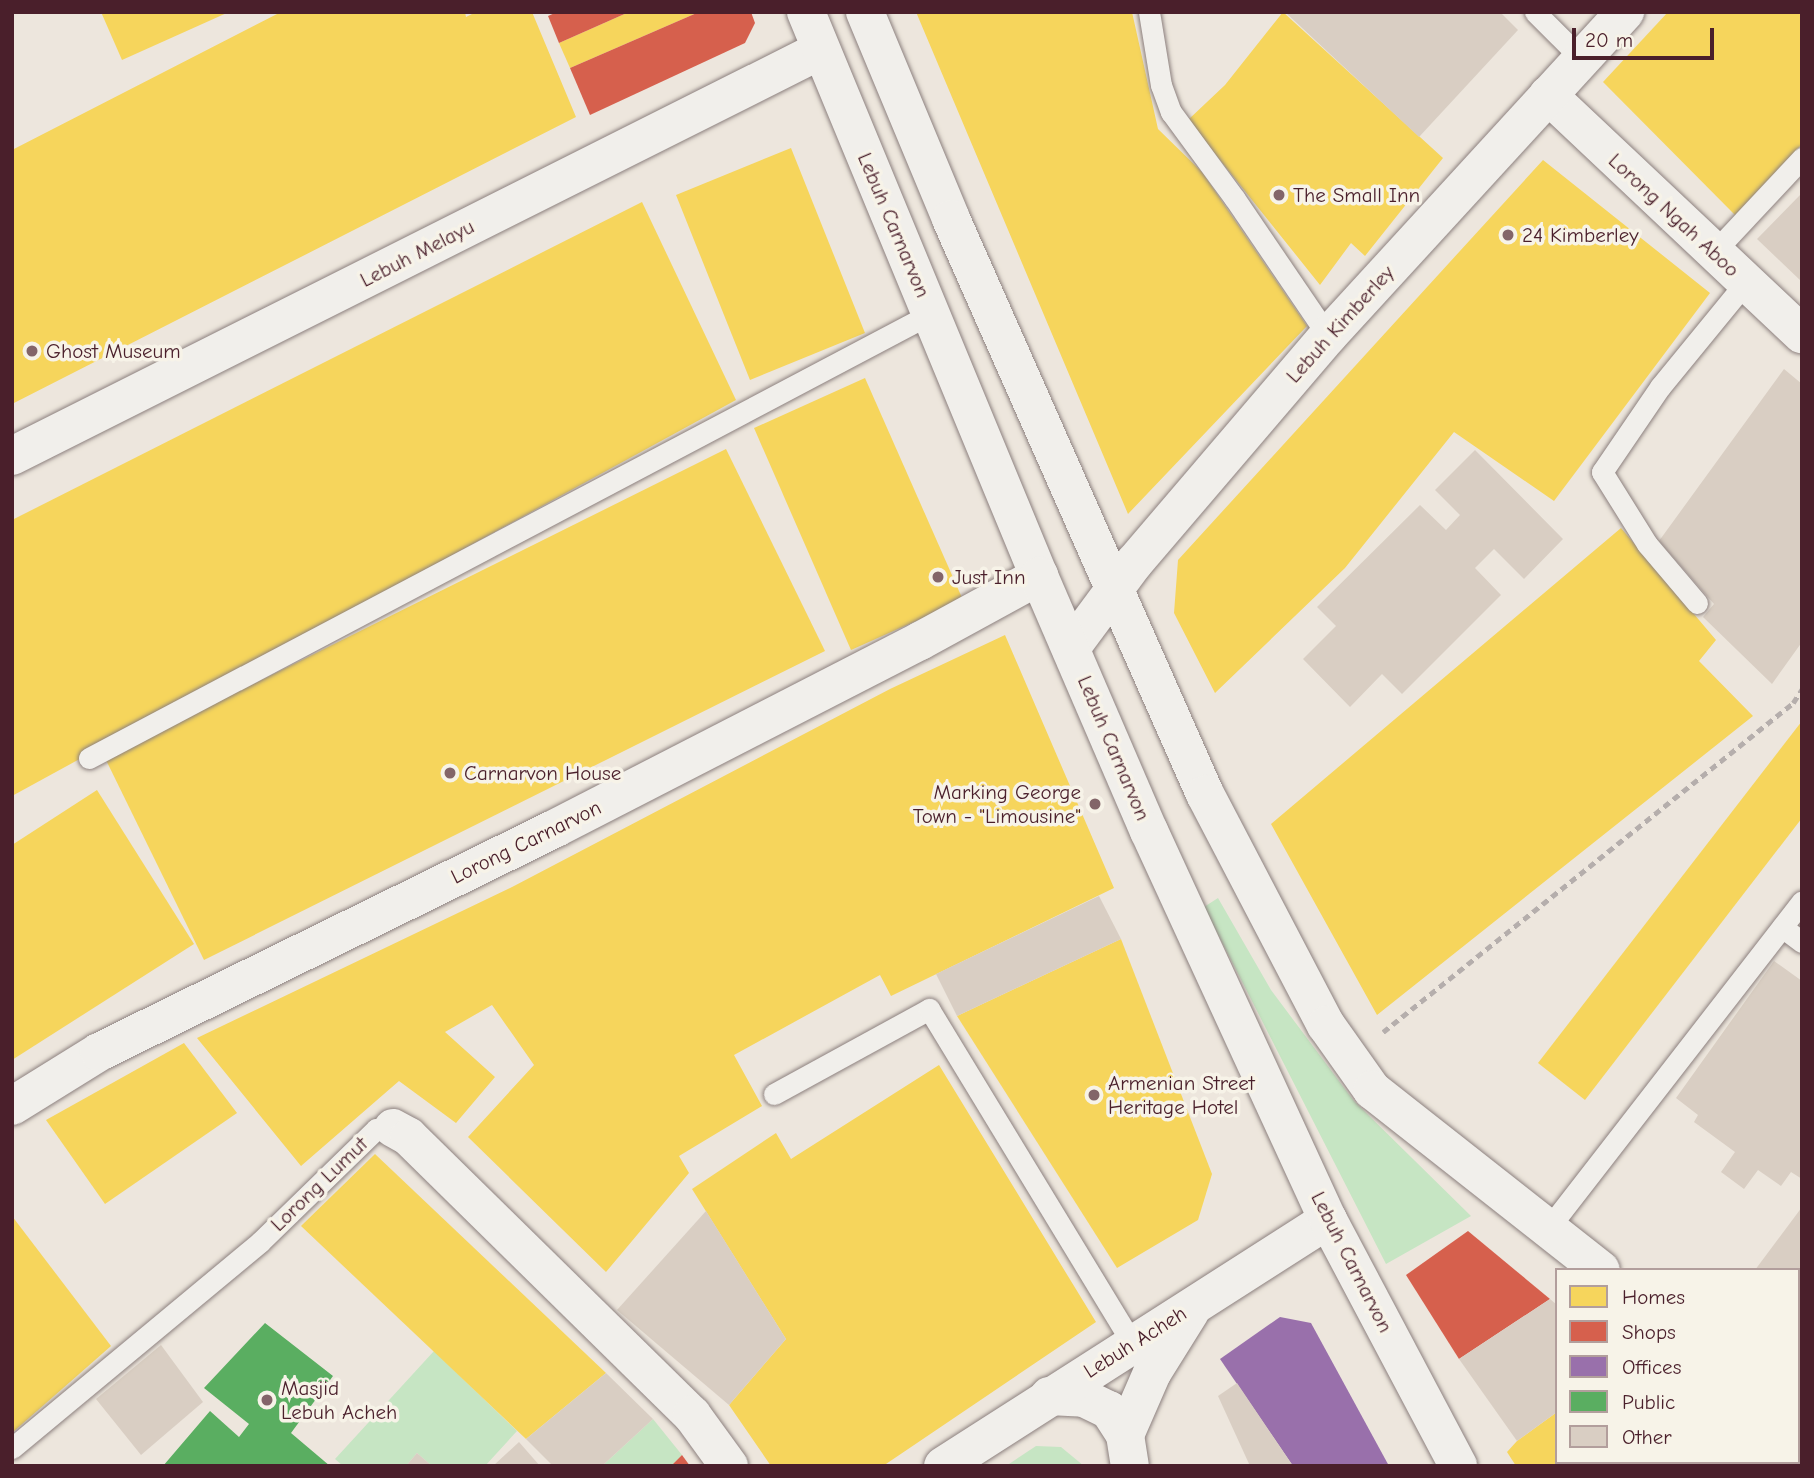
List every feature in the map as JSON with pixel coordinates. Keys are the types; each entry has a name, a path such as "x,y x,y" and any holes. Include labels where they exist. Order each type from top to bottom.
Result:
{"street":[{"name":"Lebuh Carnarvon","path":"806,12 1039,576 1149,831 1328,1220 1458,1466"},
{"path":"865,12 956,231 1205,794 1326,1025 1373,1090 1598,1268"},
{"name":"Lebuh Kimberley","path":"1071,648 1134,563 1328,337 1625,12"},
{"name":"Lebuh Melayu","path":"12,456 821,50"},
{"name":"Lorong Ngah Aboo","path":"1548,95 1802,334"},
{"name":"Lorong Carnarvon","path":"12,1106 99,1052 556,828 920,641 1039,576"},
{"name":"Lorong Lumut","path":"393,1128 409,1136 691,1415 729,1466"},
{"name":"Lebuh Acheh","path":"943,1466 1328,1220"},
{"path":"1127,1450 1152,1373 1194,1304"},
{"path":"1049,1396 1084,1398 1109,1410 1127,1450"}],"lane":[{"path":"1149,12 1161,85 1171,112 1236,199 1328,337"},
{"path":"1535,12 1582,59"},
{"path":"1714,252 1802,158"},
{"path":"1697,603 1647,544 1602,472 1660,387 1746,282"},
{"path":"89,758 930,314"},
{"path":"1547,1230 1802,901"},
{"path":"1782,927 1802,943"},
{"path":"774,1094 929,1009 1132,1343"},
{"name":"Lorong Lumut","path":"12,1448 260,1242 376,1129 393,1128"}],"path":[{"path":"1349,1058 1793,703 1802,689"}],"green space":[{"path":"1218,898 1271,990 1354,1101 1471,1216 1386,1264 1204,907"},
{"path":"434,1351 517,1431 485,1466 432,1466 417,1453 406,1466 343,1466 335,1459"},
{"path":"653,1419 682,1455 671,1466 602,1466"},
{"path":"1036,1446 1061,1447 1084,1466 1006,1466"}],"building: Homes":[{"path":"101,12 229,12 122,60"},
{"path":"281,12 465,12 466,17 476,12 532,12 576,117 12,404 12,150"},
{"path":"629,12 699,12 570,68 559,43"},
{"path":"916,12 1132,12 1158,129 1202,172 1307,326 1128,514"},
{"path":"1283,12 1443,158 1365,256 1351,243 1320,285 1188,120 1225,85"},
{"path":"1668,12 1802,12 1802,144 1735,215 1603,82"},
{"path":"791,148 865,333 750,380 676,195"},
{"path":"1543,160 1710,293 1554,501 1454,432 1345,568 1215,693 1174,613 1178,560"},
{"path":"642,202 736,400 12,796 12,520"},
{"path":"865,378 963,600 851,650 754,428"},
{"path":"726,449 825,651 204,960 105,758"},
{"path":"1621,528 1716,640 1699,661 1753,716 1377,1015 1271,824"},
{"path":"1005,635 1114,888 891,996 880,975 734,1055 762,1106 679,1156 689,1173 606,1272 468,1137 534,1065 492,1005 445,1032 495,1077 456,1123 399,1081 301,1166 197,1038 514,886 890,689"},
{"path":"1802,721 1802,818 1585,1100 1538,1063"},
{"path":"97,790 194,944 12,1060 12,845"},
{"name":"Armenian Street Heritage Hotel","path":"1121,939 1212,1174 1198,1220 1117,1268 957,1016"},
{"path":"184,1043 237,1113 105,1204 46,1120"},
{"path":"939,1065 1096,1322 883,1466 771,1466 729,1405 786,1339 692,1189 776,1133 791,1159"},
{"path":"375,1154 606,1373 526,1439 301,1226"},
{"path":"12,1216 111,1346 12,1433"},
{"path":"1555,1413 1555,1464 1594,1464 1516,1466 1507,1452 1517,1441"},
{"path":"1616,1464 1761,1466 1617,1466"}],"building: Shops":[{"path":"557,12 629,12 559,43 548,16"},
{"path":"699,12 751,12 755,23 745,43 590,115 570,68"},
{"path":"1468,1231 1550,1299 1459,1359 1406,1275"},
{"path":"682,1455 690,1466 671,1466"}],"building: Offices":[{"path":"1280,1317 1311,1323 1389,1466 1293,1466 1220,1359"}],"building: Public":[{"name":"Masjid Lebuh Acheh","path":"265,1323 333,1376 291,1433 330,1466 163,1466 210,1411 239,1437 249,1424 204,1388"}],"building: Other":[{"path":"1285,12 1500,12 1518,30 1419,137"},
{"path":"1802,193 1802,282 1757,239"},
{"path":"1784,369 1802,384 1802,642 1772,684 1703,617 1714,604 1659,541"},
{"path":"1475,450 1563,539 1524,579 1494,549 1475,568 1501,595 1402,694 1382,674 1350,707 1303,659 1336,626 1317,607 1420,505 1446,530 1460,515 1435,490"},
{"path":"1099,896 1121,939 957,1016 936,974"},
{"path":"1774,961 1802,981 1802,1179 1791,1172 1781,1186 1758,1170 1744,1189 1721,1172 1735,1152 1694,1122 1698,1115 1676,1098"},
{"path":"1802,1207 1802,1316 1800,1268 1756,1268"},
{"path":"706,1211 786,1339 729,1405 617,1310"},
{"path":"1550,1299 1555,1303 1555,1413 1517,1441 1459,1359"},
{"path":"161,1345 203,1402 141,1455 96,1399"},
{"path":"606,1373 653,1419 602,1466 553,1466 526,1439"},
{"path":"1237,1383 1293,1466 1250,1466 1218,1396"},
{"path":"519,1442 540,1466 493,1466"},
{"path":"417,1453 432,1466 406,1466"}],"place":[{"name":"The Small Inn","path":"1279,195"},
{"name":"24 Kimberley","path":"1508,235"},
{"name":"Ghost Museum","path":"32,351"},
{"name":"Just Inn","path":"938,577"},
{"name":"Carnarvon House","path":"450,773"},
{"name":"Marking George Town - \"Limousine\"","path":"1095,804"},
{"name":"Armenian Street Heritage Hotel","path":"1094,1095"},
{"name":"Masjid Lebuh Acheh","path":"267,1400"}]}
